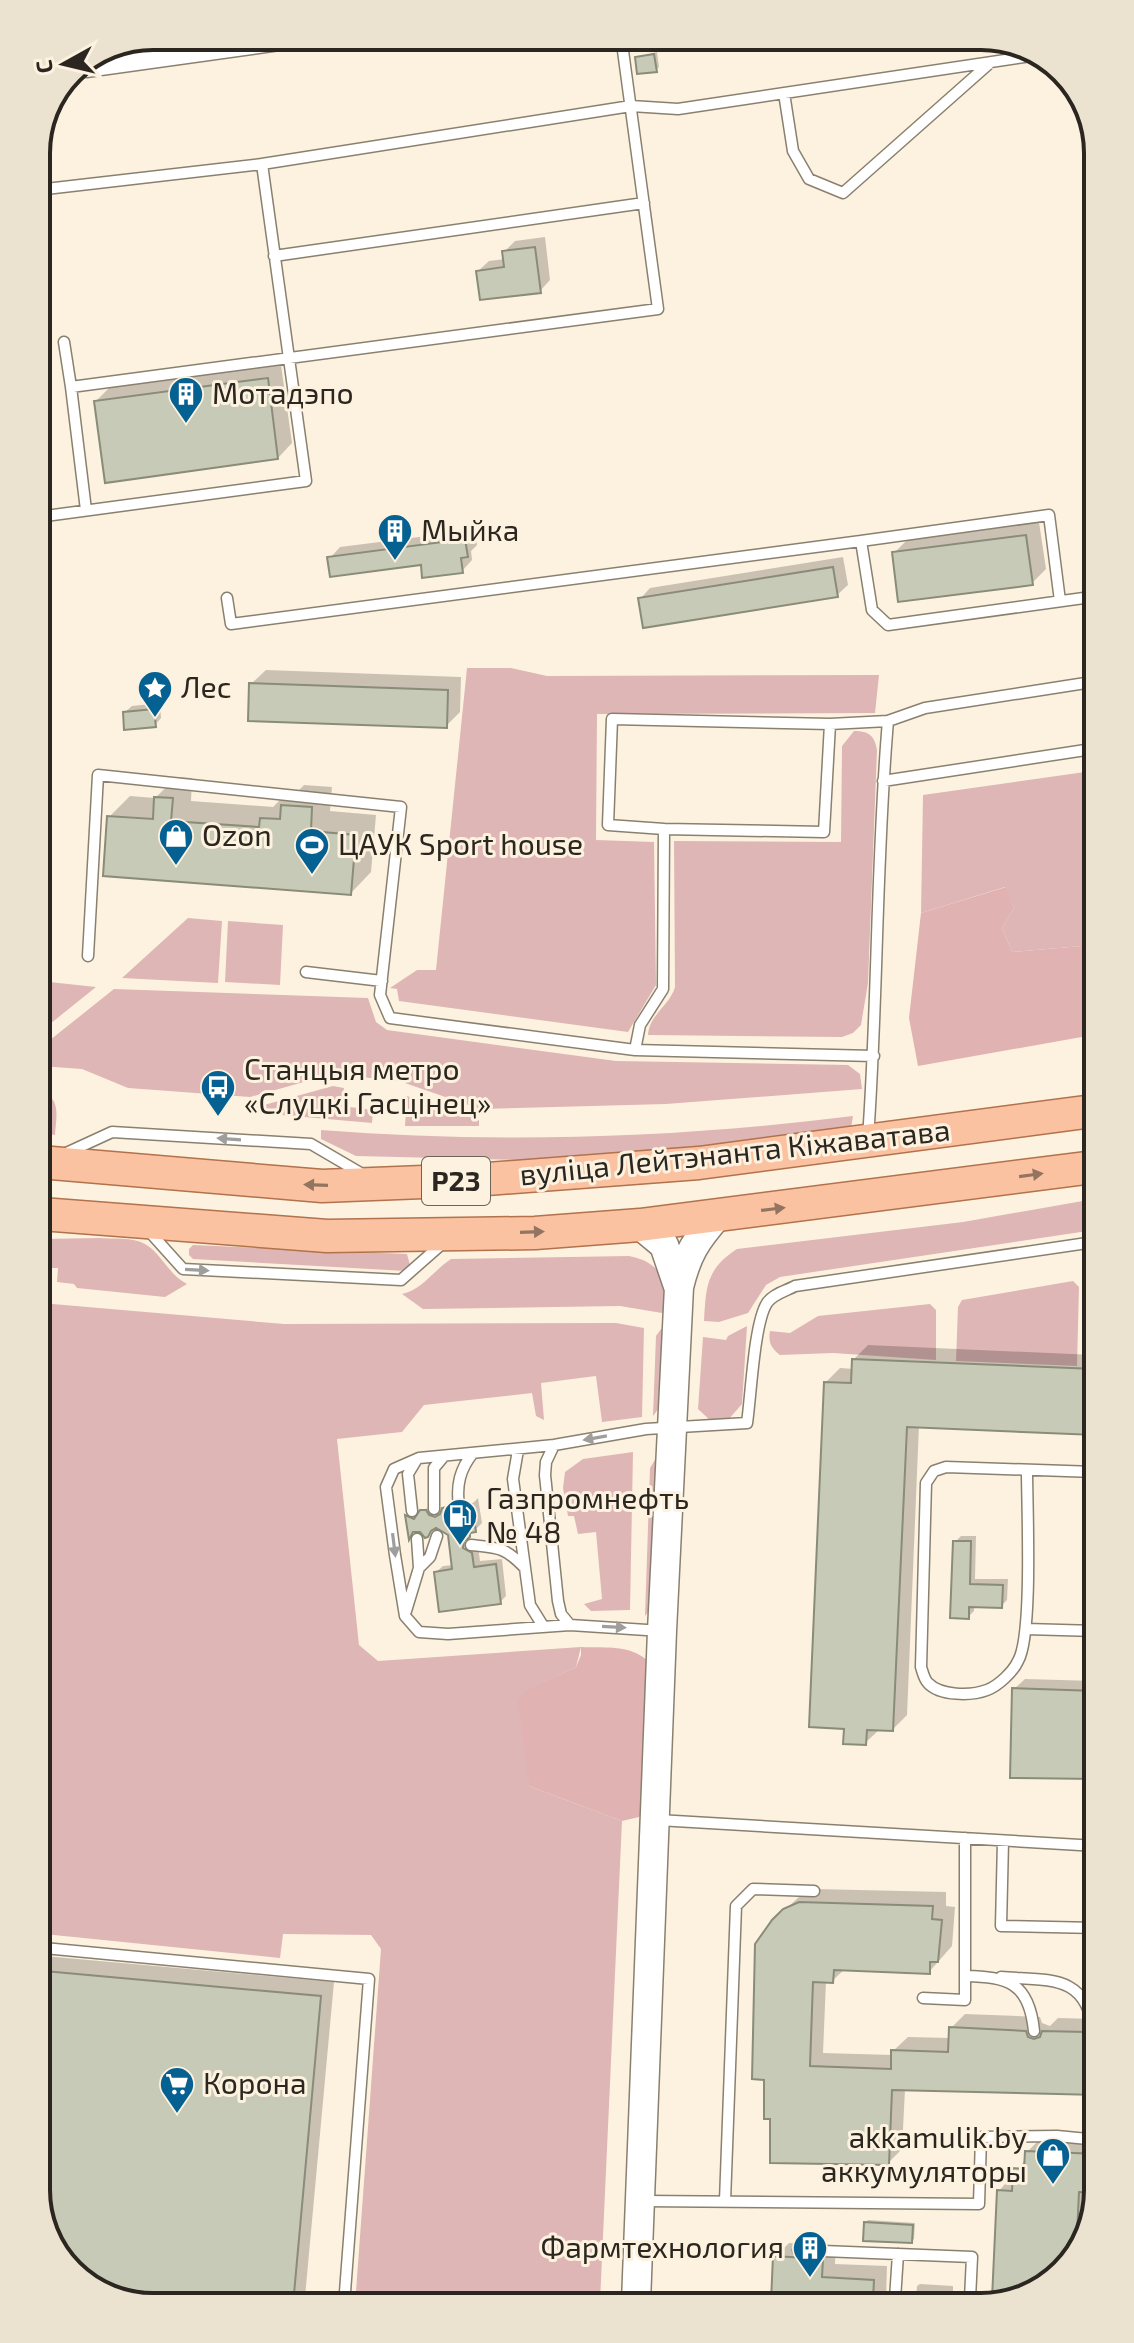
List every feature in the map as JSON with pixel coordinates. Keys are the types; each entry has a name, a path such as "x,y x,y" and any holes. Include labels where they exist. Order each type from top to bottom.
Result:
{"main road":[{"name":"вуліца Лейтэнанта Кіжаватава","path":"50,1163 322,1186 380,1184 603,1171 868,1142 1084,1112"},
{"name":"вуліца Лейтэнанта Кіжаватава","path":"50,1215 327,1236 535,1233 640,1225 1084,1168"}],"street":[{"path":"111,60 180,50"},
{"path":"636,2293 662,1631 679,1287 685,1260 694,1242 718,1215"},
{"path":"640,1225 664,1245 679,1287"}],"lane":[{"path":"71,387 658,309 623,50"},
{"path":"50,188 262,164 631,106 678,109 1020,58"},
{"path":"784,93 793,151 809,179 843,193 991,62"},
{"path":"50,515 306,481 262,164"},
{"path":"274,256 644,203"},
{"path":"64,342 86,510"},
{"path":"227,598 231,624 1049,515 1060,601"},
{"path":"861,541 872,610 888,625 1084,598"},
{"path":"830,724 824,832 608,825 612,719 830,724 888,721 925,708 1084,683"},
{"path":"868,1142 888,721"},
{"path":"883,781 1084,750"},
{"path":"88,956 98,775 401,807 380,995 390,1018 635,1050 874,1056"},
{"path":"635,1050 640,1025 663,989 664,829"},
{"path":"306,972 382,981"},
{"path":"141,1222 183,1269 401,1280 454,1234"},
{"path":"662,1631 570,1625 448,1634 419,1632 405,1616 386,1487 394,1469 419,1458 518,1450 646,1429 747,1423 764,1313 767,1303 775,1296 795,1286 1084,1243"},
{"path":"554,1445 546,1462 545,1475 558,1601 561,1614 570,1625"},
{"path":"518,1450 513,1479 530,1605 543,1626"},
{"path":"459,1506 457,1494 461,1468 473,1453"},
{"path":"434,1509 434,1468 444,1456"},
{"path":"412,1511 408,1474 419,1458"},
{"path":"1027,1471 1026,1629 1019,1660 1004,1679 987,1690 964,1693 938,1691 925,1682 921,1667 926,1483 934,1471 946,1467 1084,1472"},
{"path":"419,1568 430,1557 437,1536"},
{"path":"405,1616 419,1568 417,1539"},
{"path":"471,1545 494,1546 509,1551 525,1568"},
{"path":"1026,1629 1084,1631"},
{"path":"656,1820 1084,1845"},
{"path":"923,1998 965,2000 965,1838"},
{"path":"1003,1841 1001,1926 1084,1928"},
{"path":"725,2201 736,1906 753,1889 814,1891"},
{"path":"50,1949 369,1979 345,2293"},
{"path":"965,1976 1062,1982 1076,1989 1084,2001"},
{"path":"1001,1977 1017,1988 1026,2000 1034,2031"},
{"path":"640,2201 979,2204 981,2137 1084,2139"},
{"path":"798,2250 972,2257 970,2293"},
{"path":"895,2293 898,2254"}],"shaded area":[{"path":"467,668 511,668 547,676 879,675 875,713 597,714 596,840 654,842 656,985 628,1032 399,1001 397,989 390,988 417,970 436,970"},
{"path":"854,731 870,735 877,750 868,983 861,1025 853,1033 842,1037 648,1035 652,1022 675,987 674,841 841,842 842,746"},
{"path":"1084,772 1084,946 1012,952 1002,928 1014,908 1005,887 921,913 923,795"},
{"path":"1006,887 1014,908 1002,928 1012,952 1084,946 1084,1037 918,1066 909,1018 921,913"},
{"path":"188,918 222,921 218,983 122,978"},
{"path":"228,921 283,925 280,985 225,982"},
{"path":"50,982 96,987 50,1024"},
{"path":"114,989 368,998 376,1022 387,1030 616,1061 848,1065 860,1074 862,1089 666,1104 480,1109 399,1081 332,1074 250,1097 128,1088 82,1069 50,1067 50,1040"},
{"path":"333,1086 344,1088 342,1106 373,1110 372,1123 249,1112 249,1109"},
{"path":"407,1096 479,1120 479,1126 405,1126"},
{"path":"50,1097 55,1103 55,1135 50,1134"},
{"path":"853,1116 847,1134 610,1158 515,1160 356,1156 321,1139 321,1130 521,1138 654,1134"},
{"path":"1084,1201 1084,1231 780,1277 766,1285 748,1313 719,1322 704,1321 713,1272 737,1249 963,1222"},
{"path":"50,1239 129,1239 140,1242 156,1253 187,1284 165,1297 77,1288 74,1284 57,1282 58,1268 50,1268"},
{"path":"193,1245 407,1254 410,1265 406,1271 193,1259 189,1249"},
{"path":"629,1256 650,1264 661,1276 668,1314 620,1306 423,1309 402,1294 422,1284 451,1259"},
{"path":"1073,1281 1079,1287 1077,1366 956,1361 958,1307 962,1300"},
{"path":"50,1304 284,1324 616,1323 644,1328 642,1417 602,1422 596,1376 541,1383 544,1420 536,1416 532,1393 424,1405 402,1432 337,1439 359,1645 378,1661 581,1647 576,1667 527,1690 529,1786 622,1821 600,2293 356,2293 381,1949 371,1935 283,1934 280,1958 50,1935"},
{"path":"930,1304 936,1310 936,1360 833,1353 780,1355 770,1342 770,1331 790,1333 818,1316"},
{"path":"747,1326 742,1404 728,1420 712,1422 698,1409 703,1337 726,1340"},
{"path":"661,1329 669,1330 662,1404 653,1416 656,1336"},
{"path":"633,1452 630,1610 591,1611 584,1604 602,1599 596,1532 578,1534 574,1516 568,1516 563,1488 565,1472 583,1459"},
{"path":"656,1458 662,1463 654,1605 645,1616 650,1468"},
{"path":"581,1647 628,1650 652,1665 649,1803 639,1817 622,1821 529,1786 518,1700 526,1690 576,1667"}],"building":[{"path":"654,54 657,72 637,74 635,57"},
{"path":"535,247 541,293 480,300 476,271 504,267 502,251"},
{"name":"Мотадэпо","path":"268,378 278,459 105,483 94,401"},
{"path":"1026,535 1033,585 898,602 892,552"},
{"name":"Мыйка","path":"465,539 468,557 461,558 463,573 422,578 421,565 330,577 327,557"},
{"path":"833,567 838,597 643,628 638,598"},
{"path":"249,683 448,690 447,728 248,721"},
{"path":"154,709 156,727 124,730 123,712"},
{"path":"154,797 173,798 171,821 259,827 260,818 280,819 281,805 312,807 311,831 356,835 351,895 103,876 107,816 153,819"},
{"path":"852,1359 1084,1369 1084,1435 907,1427 893,1731 867,1730 866,1745 843,1744 844,1729 809,1727 824,1382 851,1383"},
{"path":"467,1504 472,1504 476,1532 470,1533 463,1548 472,1553 474,1567 496,1564 501,1604 439,1612 434,1572 452,1569 448,1535 436,1528 425,1538 420,1532 413,1532 409,1540 405,1515 414,1519 420,1510 426,1510 435,1517 442,1508 451,1506 455,1513 461,1514"},
{"path":"953,1541 971,1541 970,1584 1003,1585 1002,1608 969,1607 969,1619 950,1618"},
{"path":"1012,1688 1084,1691 1084,1779 1010,1778"},
{"path":"799,1902 933,1906 932,1919 942,1920 938,1962 930,1962 930,1974 834,1970 833,1983 813,1982 810,2066 891,2069 891,2050 948,2052 949,2027 1026,2031 1028,2037 1034,2039 1040,2037 1042,2031 1084,2032 1084,2095 892,2090 889,2165 770,2163 770,2119 764,2119 764,2080 752,2079 755,1944 783,1909"},
{"name":"Корона","path":"50,1972 321,1996 294,2293 147,2293 114,2285 90,2272 71,2253 52,2210"},
{"path":"1025,2151 1084,2153 1084,2192 1079,2192 1078,2223 1067,2247 1044,2272 1020,2285 992,2292 997,2190 1012,2191 1013,2168 1024,2169"},
{"path":"864,2222 913,2225 912,2243 863,2241"},
{"name":"Фармтехнология","path":"773,2256 823,2259 822,2277 874,2280 873,2293 771,2293"}],"place":[{"name":"Мотадэпо","path":"186,425"},
{"name":"Мыйка","path":"395,562"},
{"name":"Лес","path":"155,719"},
{"name":"Ozon","path":"176,867"},
{"name":"ЦАУК Sport house","path":"312,876"},
{"name":"Станцыя метро «Слуцкі Гасцінец»","path":"218,1118"},
{"name":"Газпромнефть № 48","path":"460,1547"},
{"name":"Корона","path":"177,2115"},
{"name":"akkamulik.by аккумуляторы","path":"1053,2186"},
{"name":"Фармтехнология","path":"810,2279"}]}
